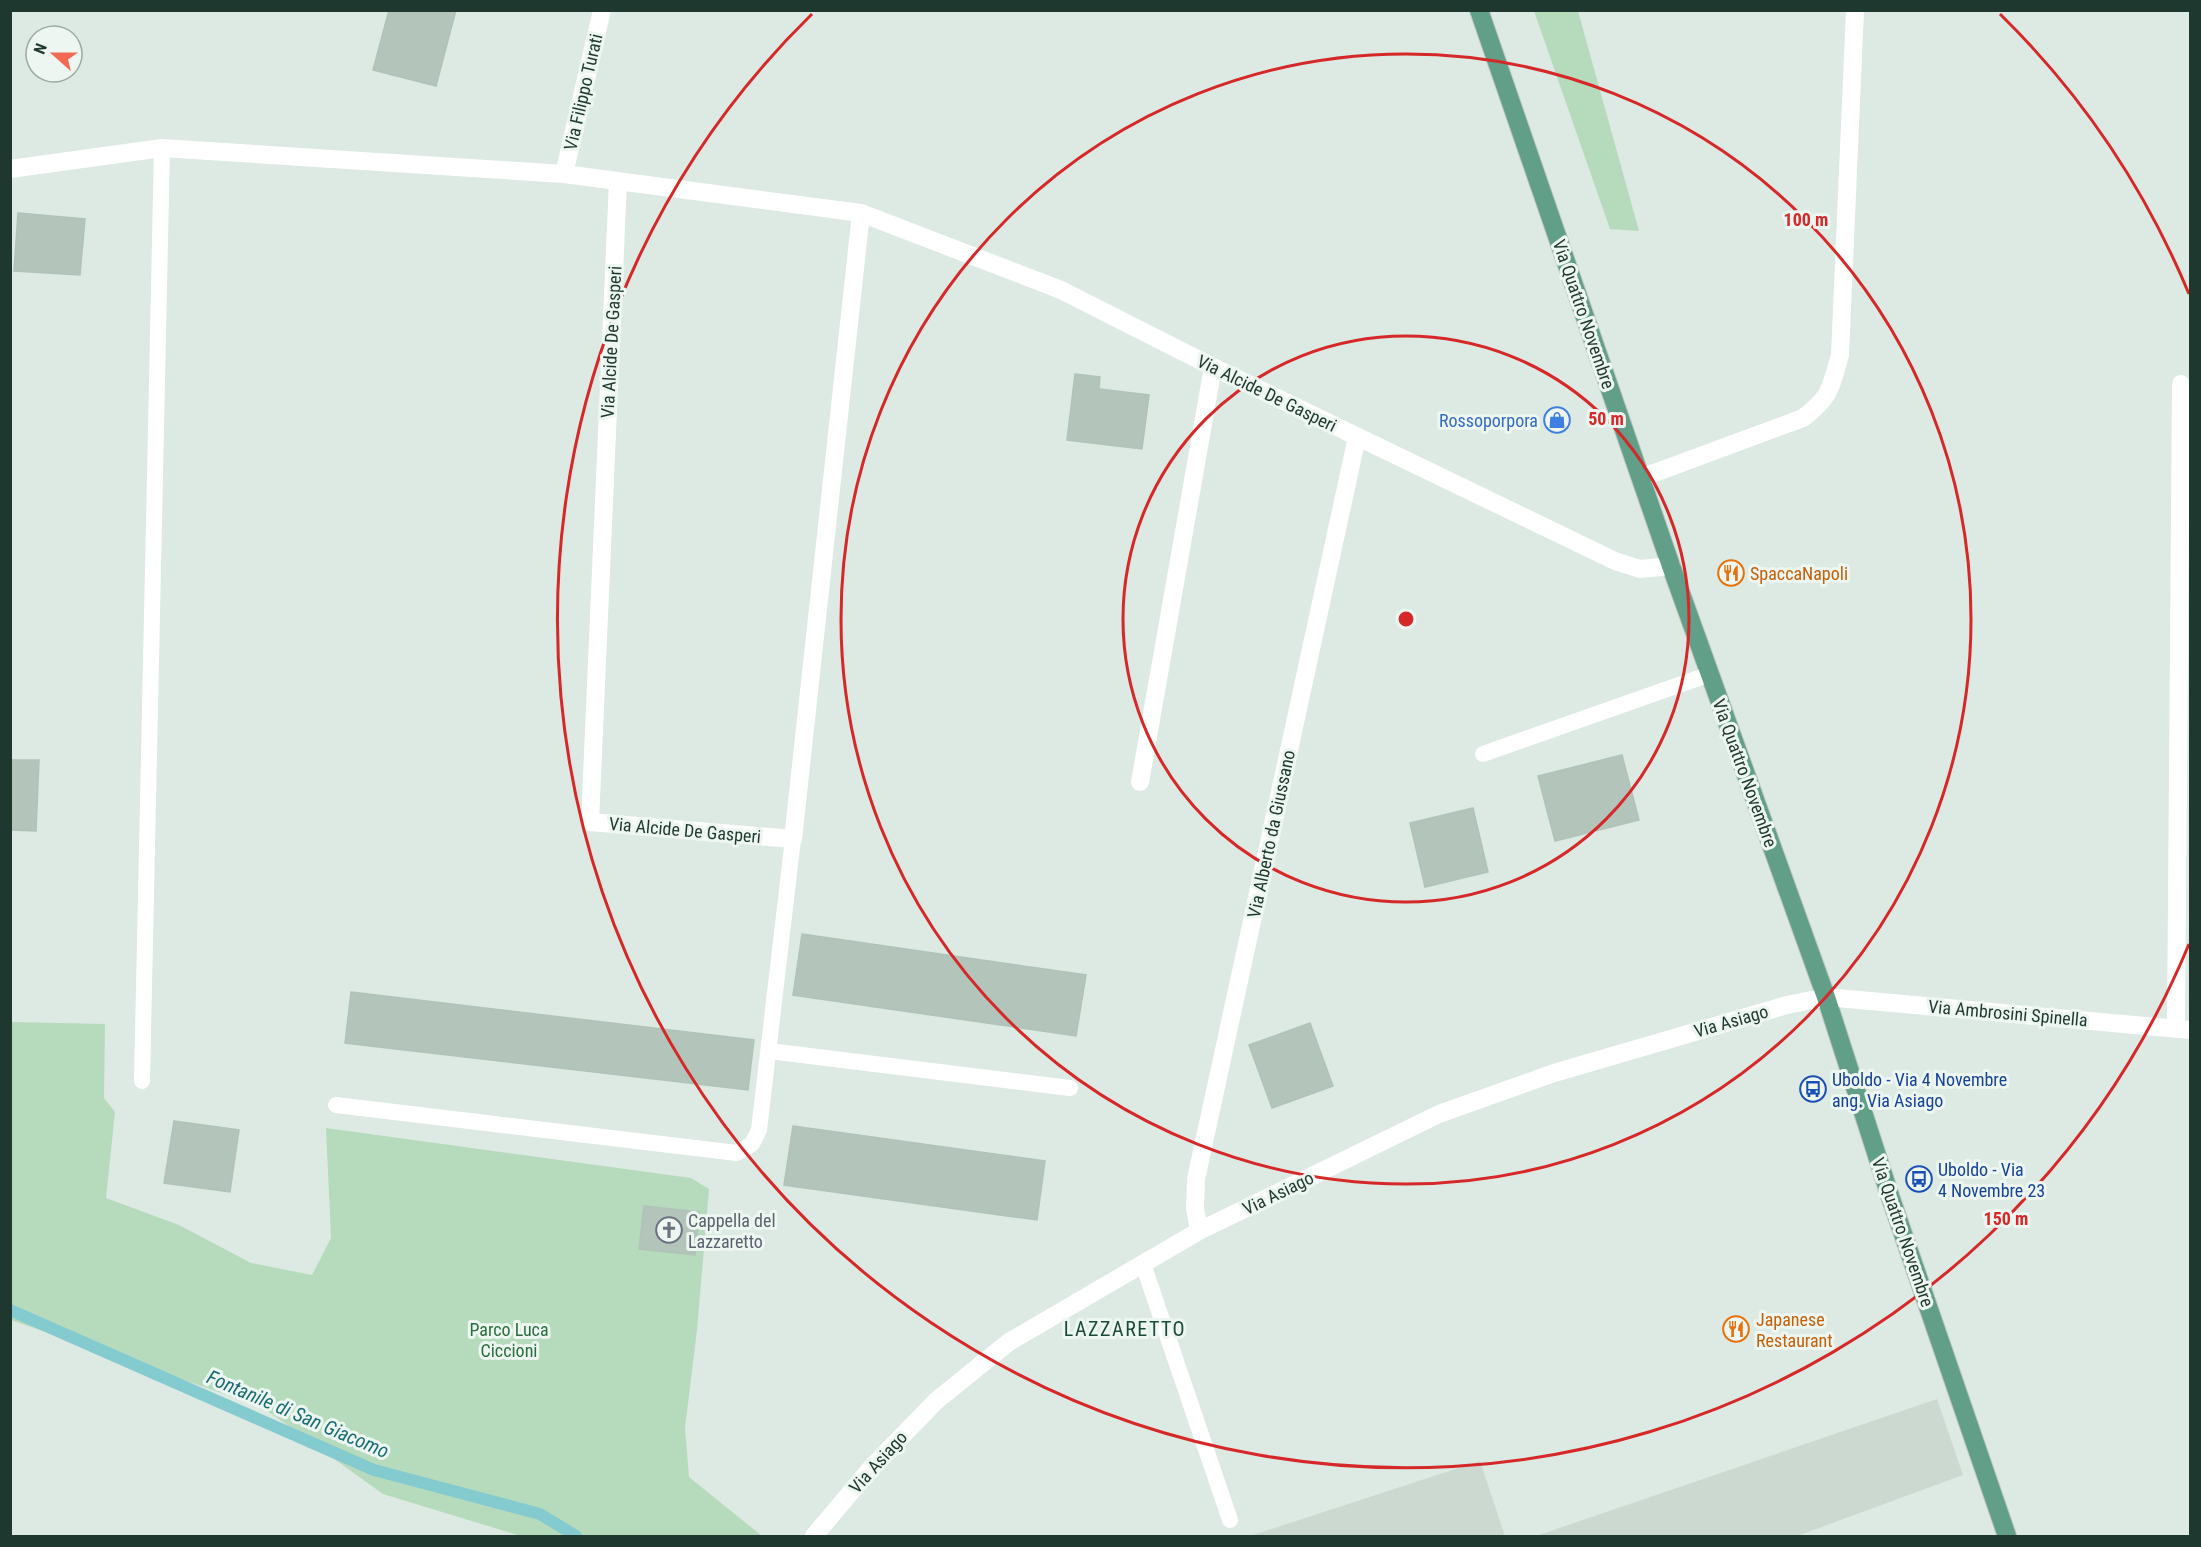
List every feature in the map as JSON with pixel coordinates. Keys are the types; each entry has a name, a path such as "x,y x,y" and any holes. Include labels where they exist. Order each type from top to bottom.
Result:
{"main road":[{"name":"Via Quattro Novembre","path":"1479,10 1671,566 1826,997 1890,1196 2007,1536"}],"street":[{"name":"Via Filippo Turati","path":"564,174 602,10"},
{"path":"1641,478 1803,418 1820,406 1830,389 1840,355 1855,10"},
{"name":"Via Alcide De Gasperi","path":"10,169 162,148 564,174 861,213 1061,290 1213,367 1615,561 1640,569 1671,566"},
{"name":"Via Alcide De Gasperi","path":"618,181 590,822 792,839"},
{"path":"792,839 861,213"},
{"path":"1140,782 1213,367"},
{"path":"2181,384 2185,619 2183,1029"},
{"name":"Via Alberto da Giussano","path":"1199,1231 1196,1179 1357,437"},
{"name":"Via Asiago","path":"814,1536 872,1467 936,1401 1009,1342 1199,1231 1439,1114 1554,1072 1787,1005 1826,997"},
{"name":"Via Ambrosini Spinella","path":"1826,997 2183,1029"}],"lane":[{"path":"142,1081 162,148"},
{"path":"1483,754 1710,674"},
{"path":"336,1105 737,1153 752,1143 759,1130 792,839"},
{"path":"769,1051 1070,1088"},
{"path":"1143,1264 1230,1520"}],"shaded area":[{"path":"1937,1399 1963,1475 1797,1536 1536,1536"},
{"path":"1480,1461 1505,1536 1250,1536"}],"green space":[{"path":"1534,11 1578,11 1639,231 1610,229"},
{"name":"Parco Luca Ciccioni","path":"11,1022 105,1024 104,1098 115,1112 106,1198 179,1225 251,1263 312,1275 331,1238 326,1128 691,1178 709,1189 697,1330 685,1428 689,1477 762,1536 521,1536 383,1494 262,1407 11,1320"}],"building":[{"path":"389,10 456,10 436,86 373,70"},
{"path":"18,213 85,219 80,275 14,271"},
{"path":"1075,374 1100,377 1099,389 1149,395 1142,449 1067,440"},
{"path":"1622,755 1639,820 1555,841 1538,776"},
{"path":"10,760 39,760 36,831 10,830"},
{"path":"1473,808 1488,872 1425,887 1410,823"},
{"path":"802,934 1086,975 1076,1036 793,995"},
{"path":"351,992 754,1040 748,1090 345,1043"},
{"path":"1310,1023 1333,1086 1272,1108 1249,1045"},
{"path":"174,1121 239,1130 230,1192 164,1183"},
{"path":"793,1126 1045,1161 1037,1220 784,1185"},
{"name":"Cappella del Lazzaretto","path":"644,1206 699,1212 695,1255 639,1249"}],"waterway":[{"name":"Fontanile di San Giacomo","path":"10,1310 374,1470 540,1514 576,1536"}],"place":[{"name":"Rossoporpora","path":"1557,420"},
{"name":"SpaccaNapoli","path":"1731,573"},
{"name":"Uboldo - Via 4 Novembre ang. Via Asiago","path":"1813,1089"},
{"name":"Uboldo - Via 4 Novembre 23","path":"1919,1179"},
{"name":"Cappella del Lazzaretto","path":"669,1230"},
{"name":"Japanese Restaurant","path":"1736,1329"}],"district":[{"name":"LAZZARETTO","path":"1125,1329"}]}
